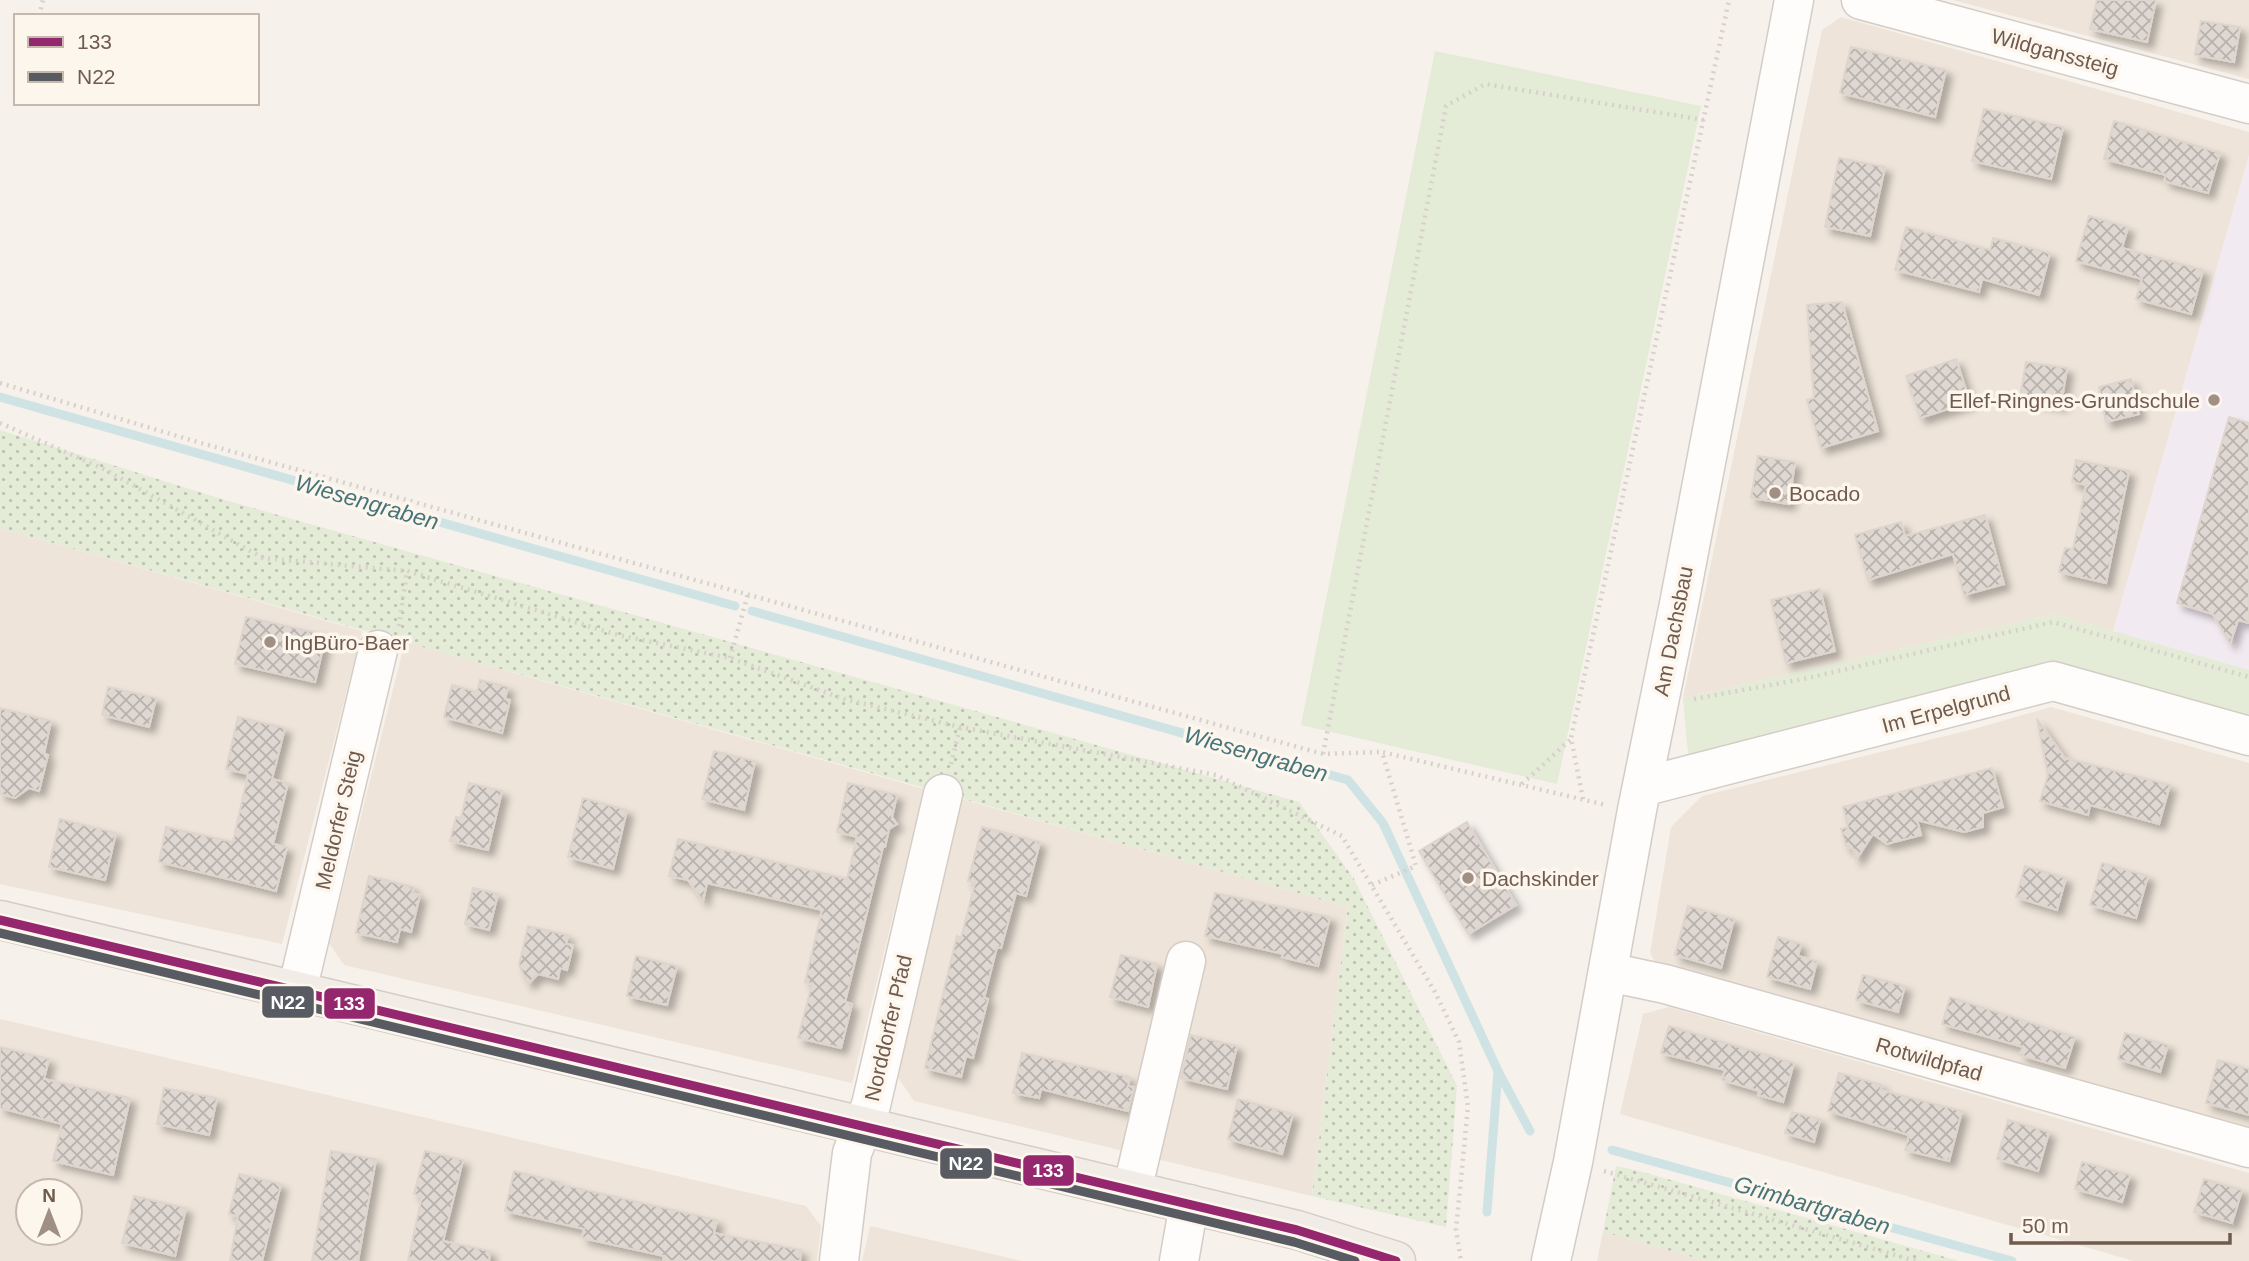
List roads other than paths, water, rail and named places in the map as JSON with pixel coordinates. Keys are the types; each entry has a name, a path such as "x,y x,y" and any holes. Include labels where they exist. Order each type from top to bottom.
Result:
{"main road":[{"path":"0,920 1297,1230 1396,1261"}],"street":[{"name":"Am Dachsbau","path":"1550,1261 1573,1162 1794,0"},
{"name":"Wildganssteig","path":"1861,0 2249,104"},
{"name":"Meldorfer Steig","path":"297,991 378,650"},
{"name":"Im Erpelgrund","path":"1640,799 2053,681 2249,736"},
{"name":"Norddorfer Pfad","path":"839,1261 852,1153 871,1105 943,794"},
{"path":"1132,1191 1186,961"},
{"name":"Rotwildpfad","path":"1608,972 1665,984 2249,1149"},
{"path":"1179,1261 1189,1204"}],"waterway":[{"name":"Wiesengraben","path":"0,397 735,606"},
{"name":"Wiesengraben","path":"752,611 1348,780 1383,823 1498,1071 1487,1212"},
{"name":"Grimbartgraben","path":"1498,1071 1530,1131"},
{"name":"Grimbartgraben","path":"1612,1150 2012,1261"}],"place":[{"name":"Ellef-Ringnes-Grundschule","path":"2214,400"},
{"name":"Bocado","path":"1775,493"},
{"name":"IngBüro-Baer","path":"270,642"},
{"name":"Dachskinder","path":"1468,878"}]}
